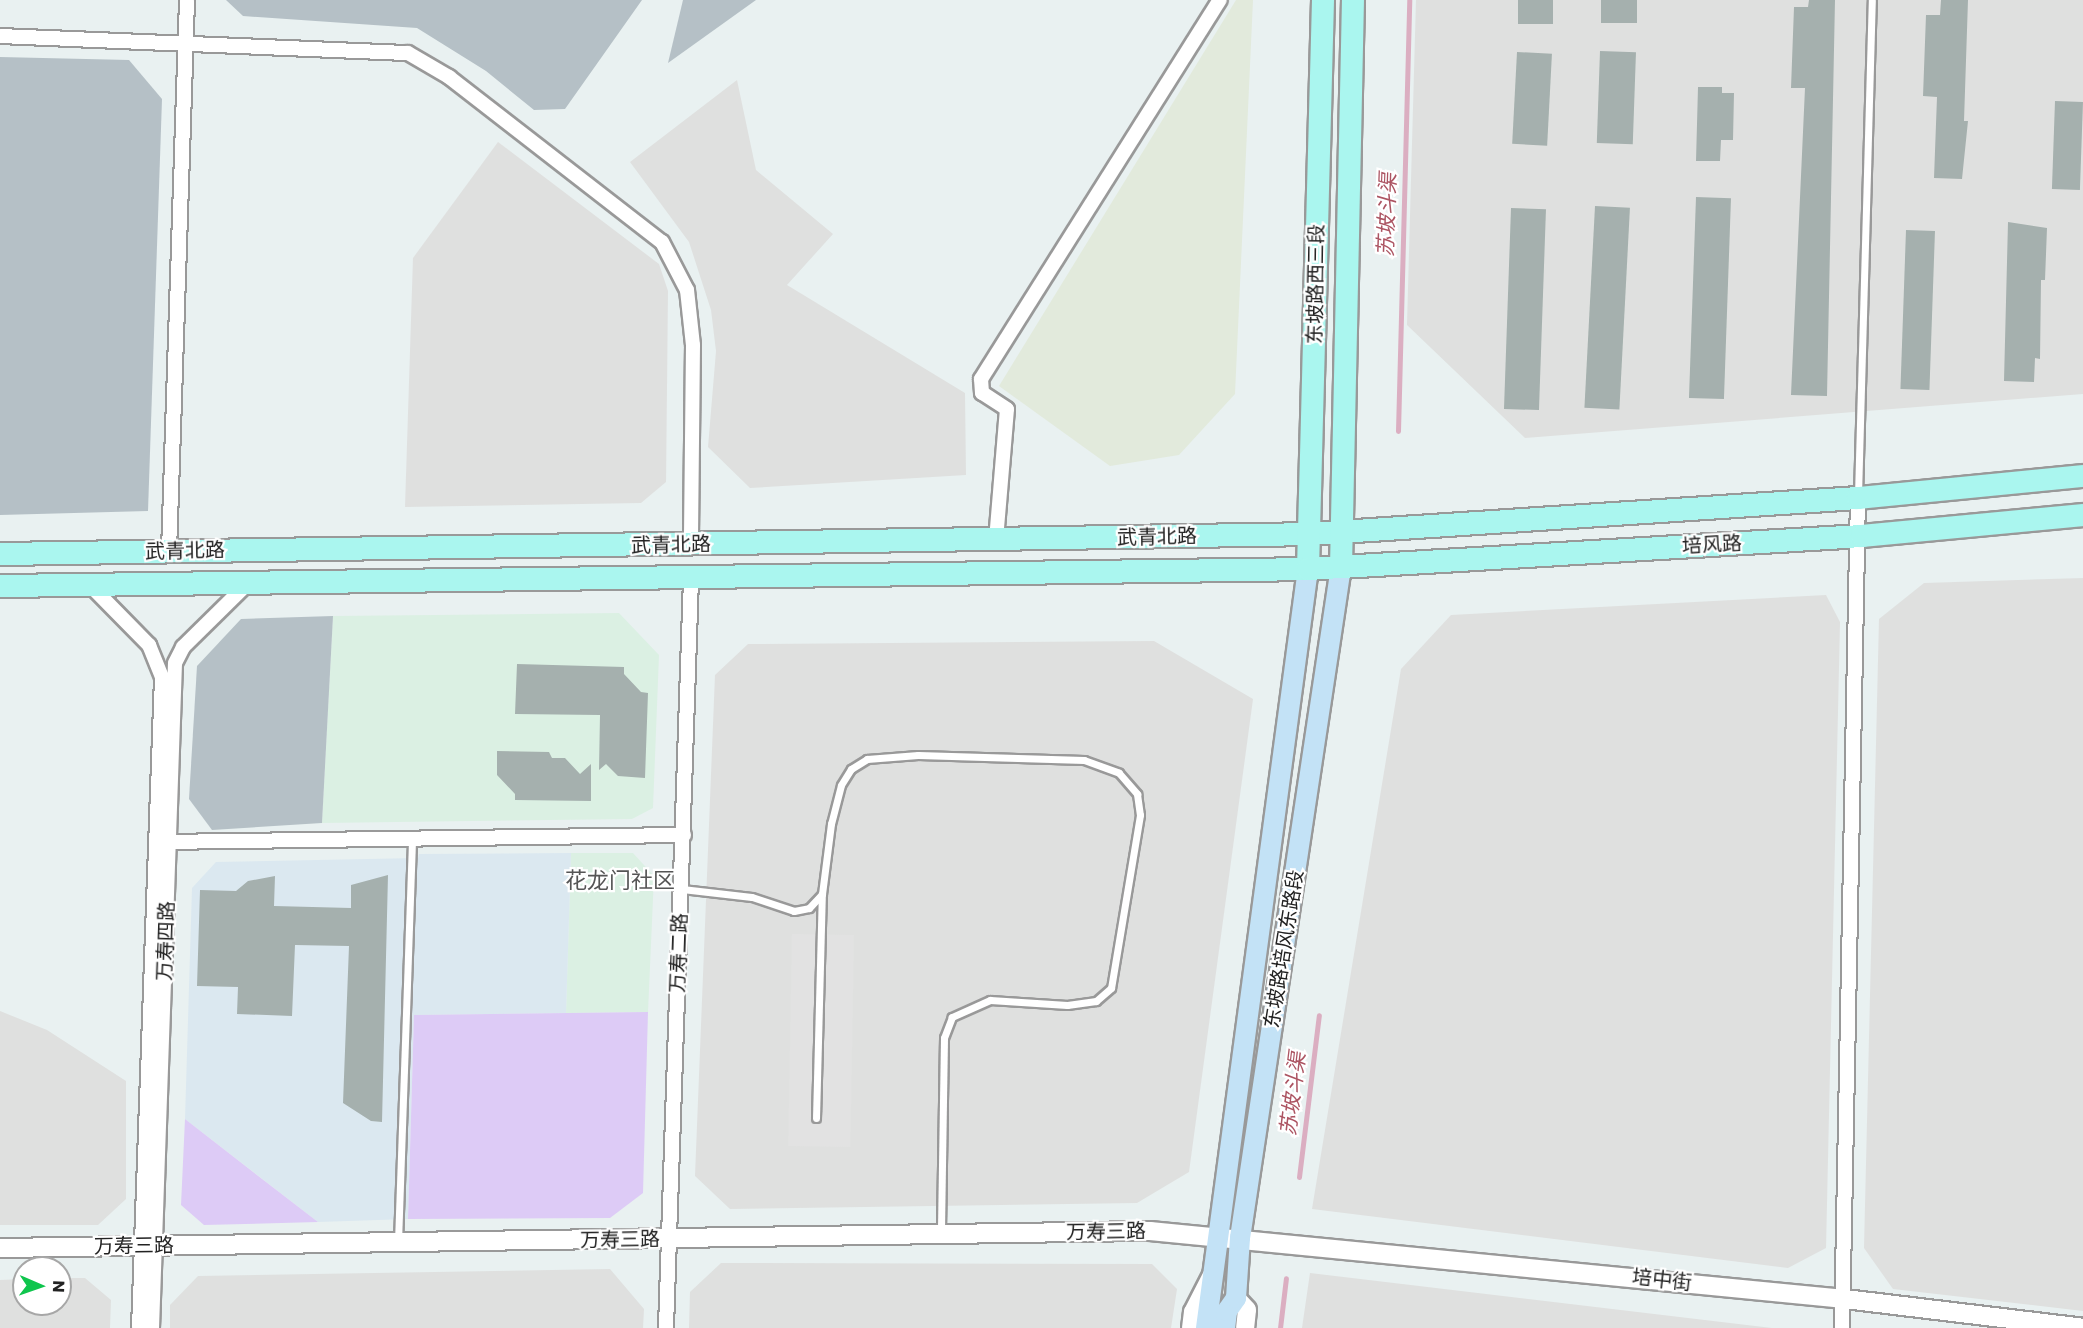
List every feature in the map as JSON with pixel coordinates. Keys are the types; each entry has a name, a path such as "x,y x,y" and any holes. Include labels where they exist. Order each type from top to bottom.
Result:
{"main road":[{"name":"东坡路西三段","path":"1308,569 1323,0"},
{"name":"东坡路西三段","path":"1341,567 1353,0"},
{"name":"培风路","path":"1342,533 1858,498 2083,477"},
{"name":"培风路","path":"1341,567 1857,536 2083,515"},
{"name":"武青北路","path":"0,554 691,545 1342,533"},
{"name":"武青北路","path":"0,586 1341,567"},
{"name":"东坡路培风东路段","path":"1225,1328 1227,1311 1236,1298 1240,1238 1341,567"},
{"name":"东坡路培风东路段","path":"1206,1328 1308,569"}],"street":[{"path":"169,552 187,0"},
{"path":"996,540 1007,409 982,393 981,379 1220,0"},
{"path":"0,36 408,53 458,83 662,242 687,290 693,345 691,545"},
{"path":"1842,1328 1845,1299 1858,498"},
{"name":"万寿二路","path":"666,1328 691,578"},
{"name":"万寿四路","path":"89,584 133,627 159,664 162,842"},
{"name":"万寿四路","path":"139,1328 148,1245 162,842 175,663 183,647 247,584"},
{"path":"162,842 684,835"},
{"name":"万寿三路","path":"0,1248 668,1240 1150,1231 1240,1238"},
{"name":"培中街","path":"1240,1238 1845,1299 2083,1328"},
{"name":"万寿四路","path":"148,1245 152,1328"},
{"path":"1191,1328 1193,1312 1214,1271"},
{"path":"1236,1298 1247,1310 1245,1328"}],"lane":[{"path":"1858,498 1872,0"},
{"path":"816,1118 822,894 841,785 851,769 867,759 918,755 1084,760 1119,773 1137,794 1140,815 1111,988 1096,1001 1067,1005 990,1000 952,1017 944,1038 941,1235"},
{"path":"398,1243 412,837"},
{"path":"681,889 752,897 794,911 809,908 822,894"}],"shaded area":[{"path":"226,0 642,0 565,109 534,110 486,71 417,28 243,16"},
{"path":"683,0 756,0 668,63"},
{"path":"1236,0 1253,0 1235,394 1179,455 1110,466 999,386"},
{"path":"1416,0 2083,0 2083,394 1525,438 1407,325"},
{"path":"0,57 129,60 162,99 148,511 0,515"},
{"path":"737,80 756,170 833,234 787,285 965,393 966,475 750,488 708,447 716,351 711,310 689,242 630,162"},
{"path":"498,142 659,264 668,291 666,482 641,503 405,507 413,258"},
{"path":"2083,578 2083,1311 1893,1289 1864,1248 1879,619 1924,583"},
{"path":"1826,595 1840,622 1826,1248 1788,1268 1312,1209 1401,669 1451,615"},
{"path":"619,613 659,655 653,808 632,819 322,823 333,616"},
{"path":"333,616 322,823 212,830 189,799 197,666 241,619"},
{"path":"1154,641 1253,699 1189,1172 1137,1203 730,1209 695,1176 715,675 748,644"},
{"path":"571,853 633,853 654,876 648,1012 566,1013"},
{"path":"571,853 566,1013 414,1015 408,1219 318,1222 185,1119 192,888 216,862 418,858 419,854"},
{"path":"792,934 854,935 850,1147 788,1146"},
{"path":"0,1011 47,1030 126,1081 126,1199 98,1225 0,1225"},
{"path":"648,1012 643,1193 610,1218 408,1219 414,1015"},
{"path":"185,1119 318,1222 204,1225 181,1205"},
{"path":"721,1263 1152,1264 1177,1289 1171,1328 689,1328 690,1292"},
{"path":"610,1269 644,1309 643,1328 170,1328 170,1305 198,1276"},
{"path":"1310,1273 1772,1328 1302,1328"},
{"path":"72,1278 85,1278 111,1300 110,1328 0,1328 0,1280 12,1280 12,1316 72,1316"}],"building":[{"path":"1518,0 1553,0 1553,24 1518,24"},
{"path":"1601,0 1637,0 1637,23 1601,23"},
{"path":"1809,0 1835,0 1827,396 1791,395 1805,88 1791,88 1794,7 1808,7"},
{"path":"1941,0 1968,0 1964,121 1968,121 1962,179 1934,178 1937,97 1923,96 1926,15 1940,15"},
{"path":"1600,51 1636,52 1633,144 1597,143"},
{"path":"1517,52 1552,54 1547,146 1512,144"},
{"path":"1698,87 1722,87 1722,93 1734,93 1733,140 1721,140 1720,161 1696,161"},
{"path":"2055,101 2083,102 2080,190 2052,189"},
{"path":"1696,197 1731,198 1724,399 1689,398"},
{"path":"1595,206 1630,208 1619,410 1584,408"},
{"path":"1511,208 1546,209 1539,410 1504,409"},
{"path":"2008,222 2047,228 2045,280 2041,280 2040,359 2035,358 2034,382 2004,381"},
{"path":"1906,230 1935,231 1929,390 1900,389"},
{"path":"517,664 624,667 624,674 641,692 648,693 645,778 618,776 606,764 599,770 600,715 515,714"},
{"path":"497,751 549,752 552,758 565,758 580,774 591,764 591,801 515,800 515,794 497,775"},
{"path":"388,875 382,1122 371,1121 343,1103 349,946 295,945 292,1016 237,1014 238,987 197,986 200,890 236,891 248,881 275,876 274,906 351,908 351,885"}],"waterway":[{"name":"苏坡斗渠","path":"1398,431 1409,0"},
{"name":"苏坡斗渠","path":"1299,1177 1319,1015"},
{"name":"苏坡斗渠","path":"1280,1328 1286,1278"}],"district":[{"name":"花龙门社区","path":"620,881"}]}
